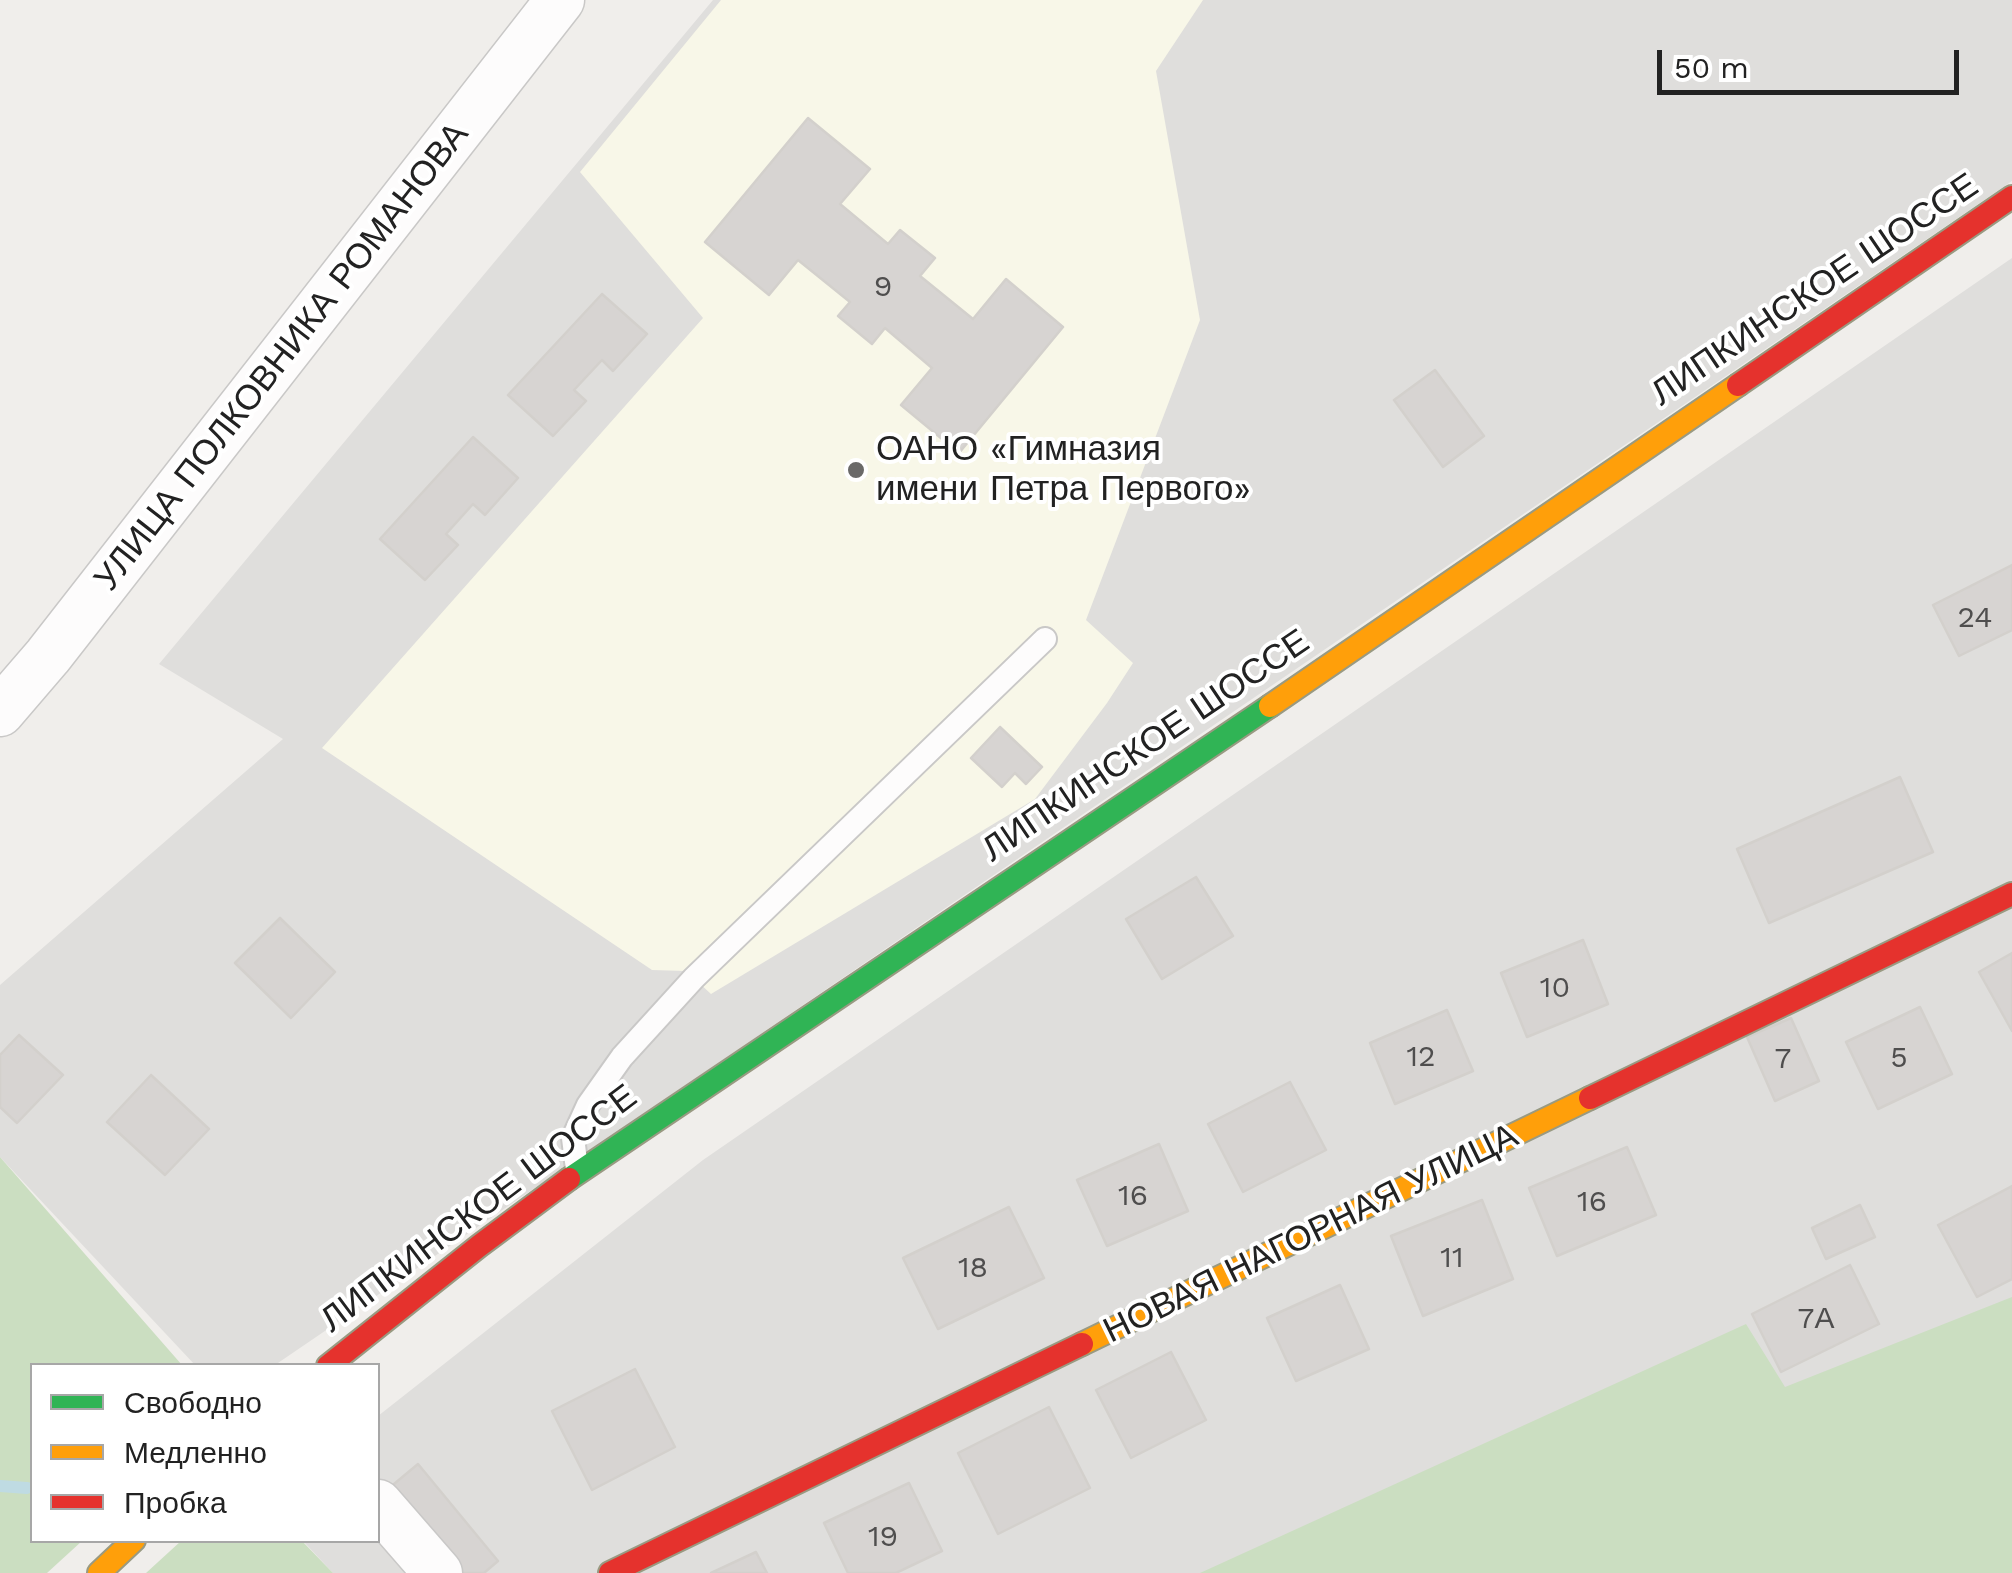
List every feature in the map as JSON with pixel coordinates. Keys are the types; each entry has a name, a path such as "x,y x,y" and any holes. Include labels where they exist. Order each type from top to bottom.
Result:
{"street":[{"name":"УЛИЦА ПОЛКОВНИКА РОМАНОВА","path":"0,712 61,641 560,0"},
{"name":"ЛИПКИНСКОЕ ШОССЕ","path":"332,1363 578,1172 1172,773 2012,198"},
{"name":"НОВАЯ НАГОРНАЯ УЛИЦА","path":"610,1573 2012,894"},
{"path":"380,1506 438,1573"},
{"path":"99,1573 131,1543"}],"lane":[{"path":"578,1172 573,1138 588,1105 622,1057 694,978 1046,639"}],"shaded area":[{"path":"713,0 2012,0 2012,181 278,1363 193,1363 0,1157 0,985 283,739 159,664"},
{"name":"ОАНО «Гимназия имени Петра Первого»","path":"721,0 1203,0 1156,71 1200,320 1086,620 1133,663 1107,703 1035,799 711,994 686,971 652,970 322,748 703,318 580,172"},
{"path":"2012,258 2012,1561 1972,1573 333,1573 305,1543 380,1543 380,1414 703,1160"}],"green space":[{"path":"0,1157 180,1363 30,1363 30,1543 80,1543 47,1573 0,1573"},
{"path":"2012,1297 2012,1573 1200,1573 1746,1324 1785,1387"},
{"path":"179,1543 304,1543 333,1573 146,1573"}],"building":[{"path":"808,118 870,169 840,204 888,244 900,230 935,258 920,276 973,319 1006,279 1063,327 959,453 901,405 932,368 885,328 872,344 838,316 850,302 798,260 769,295 705,242"},
{"path":"602,294 647,334 613,371 602,360 574,390 586,401 553,436 508,395"},
{"path":"1435,370 1484,436 1443,467 1394,400"},
{"path":"473,437 518,478 485,515 473,504 446,534 458,545 425,580 380,539"},
{"path":"2012,565 2012,630 1959,656 1933,605"},
{"path":"1000,727 1042,767 1026,784 1015,773 1002,787 971,758"},
{"path":"1900,777 1933,852 1769,923 1737,849"},
{"path":"1196,877 1233,936 1162,979 1126,919"},
{"path":"280,918 335,972 291,1018 235,963"},
{"path":"1583,940 1608,1004 1527,1037 1501,973"},
{"path":"2012,953 2012,1031 1979,972"},
{"path":"1920,1007 1952,1074 1878,1109 1846,1042"},
{"path":"1447,1010 1473,1071 1395,1104 1370,1043"},
{"path":"1791,1018 1819,1081 1775,1101 1747,1037"},
{"path":"19,1035 63,1075 17,1123 0,1107 0,1055"},
{"path":"151,1075 209,1129 165,1175 107,1122"},
{"path":"1290,1082 1326,1150 1243,1192 1208,1124"},
{"path":"1159,1144 1188,1211 1107,1246 1077,1180"},
{"path":"1627,1147 1656,1215 1557,1256 1529,1188"},
{"path":"2012,1186 2012,1279 1977,1297 1938,1225"},
{"path":"1482,1200 1513,1279 1423,1316 1391,1236"},
{"path":"1860,1205 1875,1237 1826,1259 1812,1228"},
{"path":"1009,1207 1044,1278 938,1329 903,1258"},
{"path":"1850,1265 1879,1324 1781,1372 1752,1314"},
{"path":"1340,1285 1369,1349 1296,1381 1267,1318"},
{"path":"1171,1352 1206,1420 1131,1458 1096,1390"},
{"path":"635,1369 675,1447 592,1490 552,1411"},
{"path":"1049,1407 1090,1488 998,1534 958,1453"},
{"path":"418,1464 498,1561 484,1573 458,1573 388,1489"},
{"path":"909,1483 942,1551 896,1573 848,1573 824,1523"},
{"path":"756,1552 767,1573 711,1573"}],"waterway":[{"path":"0,1486 27,1488"}],"traffic: fast":[{"path":"569,1179 1270,706"}],"traffic: slow":[{"path":"1270,706 1738,385"},
{"path":"1082,1344 1590,1098"},
{"path":"99,1573 131,1543"}],"traffic: jam":[{"path":"1738,385 2012,197"},
{"path":"1590,1098 2012,894"},
{"path":"332,1363 569,1179"},
{"path":"610,1573 1082,1344"}],"place":[{"name":"ОАНО «Гимназия имени Петра Первого»","path":"856,470"}]}
